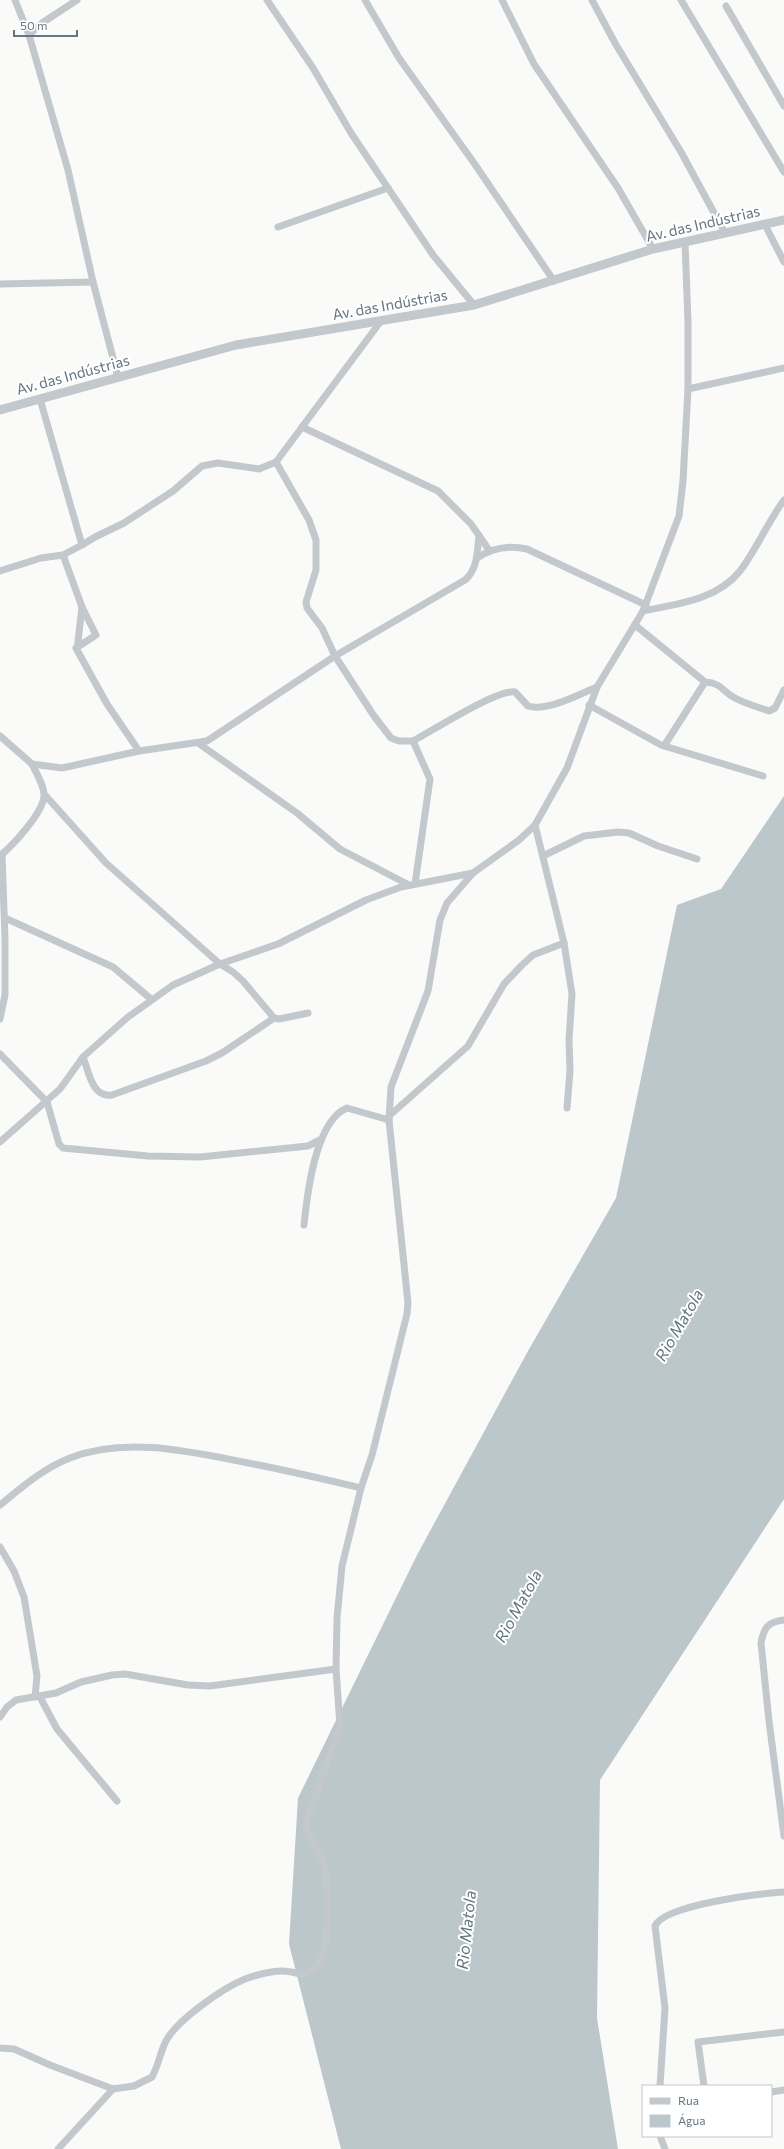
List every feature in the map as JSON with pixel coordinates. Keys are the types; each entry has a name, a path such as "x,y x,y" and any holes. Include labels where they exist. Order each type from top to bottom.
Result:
{"street":[{"path":"14,0 29,35 74,196 93,282 118,377"},
{"path":"29,35 42,23 77,0"},
{"path":"267,0 313,68 351,133 433,255 474,305"},
{"path":"365,0 400,58 474,163 554,281"},
{"path":"502,0 534,64 618,188 653,249"},
{"path":"592,0 681,152 725,233"},
{"path":"681,0 784,172"},
{"path":"726,6 784,106"},
{"path":"278,227 388,188"},
{"name":"Av. das Indústrias","path":"0,410 236,345 474,305 653,249 784,220"},
{"path":"765,225 784,262"},
{"path":"0,2048 14,2049 50,2065 113,2089 134,2086 152,2077 170,2034 195,2011 221,1991 245,1979 257,1976 283,1971 303,1974 316,1968 325,1946 326,1886 324,1863 319,1850 306,1830 306,1823 340,1726 336,1669 342,1566 361,1488 372,1455 407,1314 408,1303 389,1118 391,1087 428,991 440,920 447,903 473,873 519,840 535,825 567,768 589,705 598,686 645,608 679,516 683,481 688,389 688,322 684,242"},
{"path":"0,284 93,282"},
{"path":"0,571 41,558 62,554 82,545 142,511 173,491 202,466 218,463 259,469 276,462 381,321"},
{"path":"688,389 784,368"},
{"path":"40,399 82,545"},
{"path":"302,427 399,471 416,482 433,487 461,512 489,550"},
{"path":"276,462 309,520 316,540 316,570 306,605 322,628 335,656 374,716 391,738 399,741 413,741 505,692 515,692 528,706 536,707 557,703 598,686"},
{"path":"477,558 489,550 515,546 527,549 645,608 694,601 724,586 740,571 784,500"},
{"path":"32,764 62,768 139,751 198,743 212,739 335,656 465,580 472,572 477,558 479,536"},
{"path":"62,554 82,607 96,635 76,648"},
{"path":"82,607 76,648 81,661 107,704 139,751"},
{"path":"635,625 705,682 713,683 723,688 734,698 769,711 775,708 784,690"},
{"path":"664,746 705,682"},
{"path":"589,705 664,746 763,776"},
{"path":"0,736 32,764 45,795 106,863 220,964 243,981 274,1018"},
{"path":"412,884 430,777 413,741"},
{"path":"198,743 297,813 340,849 412,884"},
{"path":"0,1019 5,995 5,918 1,855 35,815 43,802 45,795"},
{"path":"535,825 564,943 573,1002 569,1040 570,1071 567,1108"},
{"path":"543,856 584,836 618,832 629,833 658,846 697,858"},
{"path":"0,1142 60,1089 83,1057 128,1017 151,999 173,985 220,964 278,944 366,900 412,884 473,873"},
{"path":"5,918 113,967 151,999"},
{"path":"389,1118 468,1046 500,990 522,965 533,955 564,943"},
{"path":"83,1057 96,1090 103,1095 112,1095 206,1061 222,1053 274,1018 279,1019 308,1013"},
{"path":"0,1054 47,1102 59,1144 63,1148 148,1156 200,1156 308,1146 320,1140"},
{"path":"304,1225 309,1179 320,1140 336,1116 347,1108 389,1118"},
{"path":"0,1505 33,1478 50,1468 71,1458 106,1449 144,1448 179,1450 314,1476 361,1488"},
{"path":"0,1547 14,1571 24,1597 37,1676 38,1697 57,1729 117,1801"},
{"path":"784,1620 772,1622 767,1625 763,1632 761,1643 769,1721 784,1836"},
{"path":"0,1717 12,1702 56,1693 81,1682 112,1675 125,1674 188,1685 210,1686 336,1669"},
{"path":"660,2085 665,2008 655,1926 657,1921 662,1917 688,1908 750,1895 784,1892"},
{"path":"704,2085 698,2042 784,2032"},
{"path":"58,2149 113,2089"},
{"path":"772,2092 784,2090"},
{"path":"660,2137 664,2149"}],"water":[{"name":"Rio Matola","path":"784,796 784,1499 600,1780 597,2018 618,2149 341,2149 289,1944 298,1798 417,1555 528,1351 616,1198 677,905 721,889"}]}
